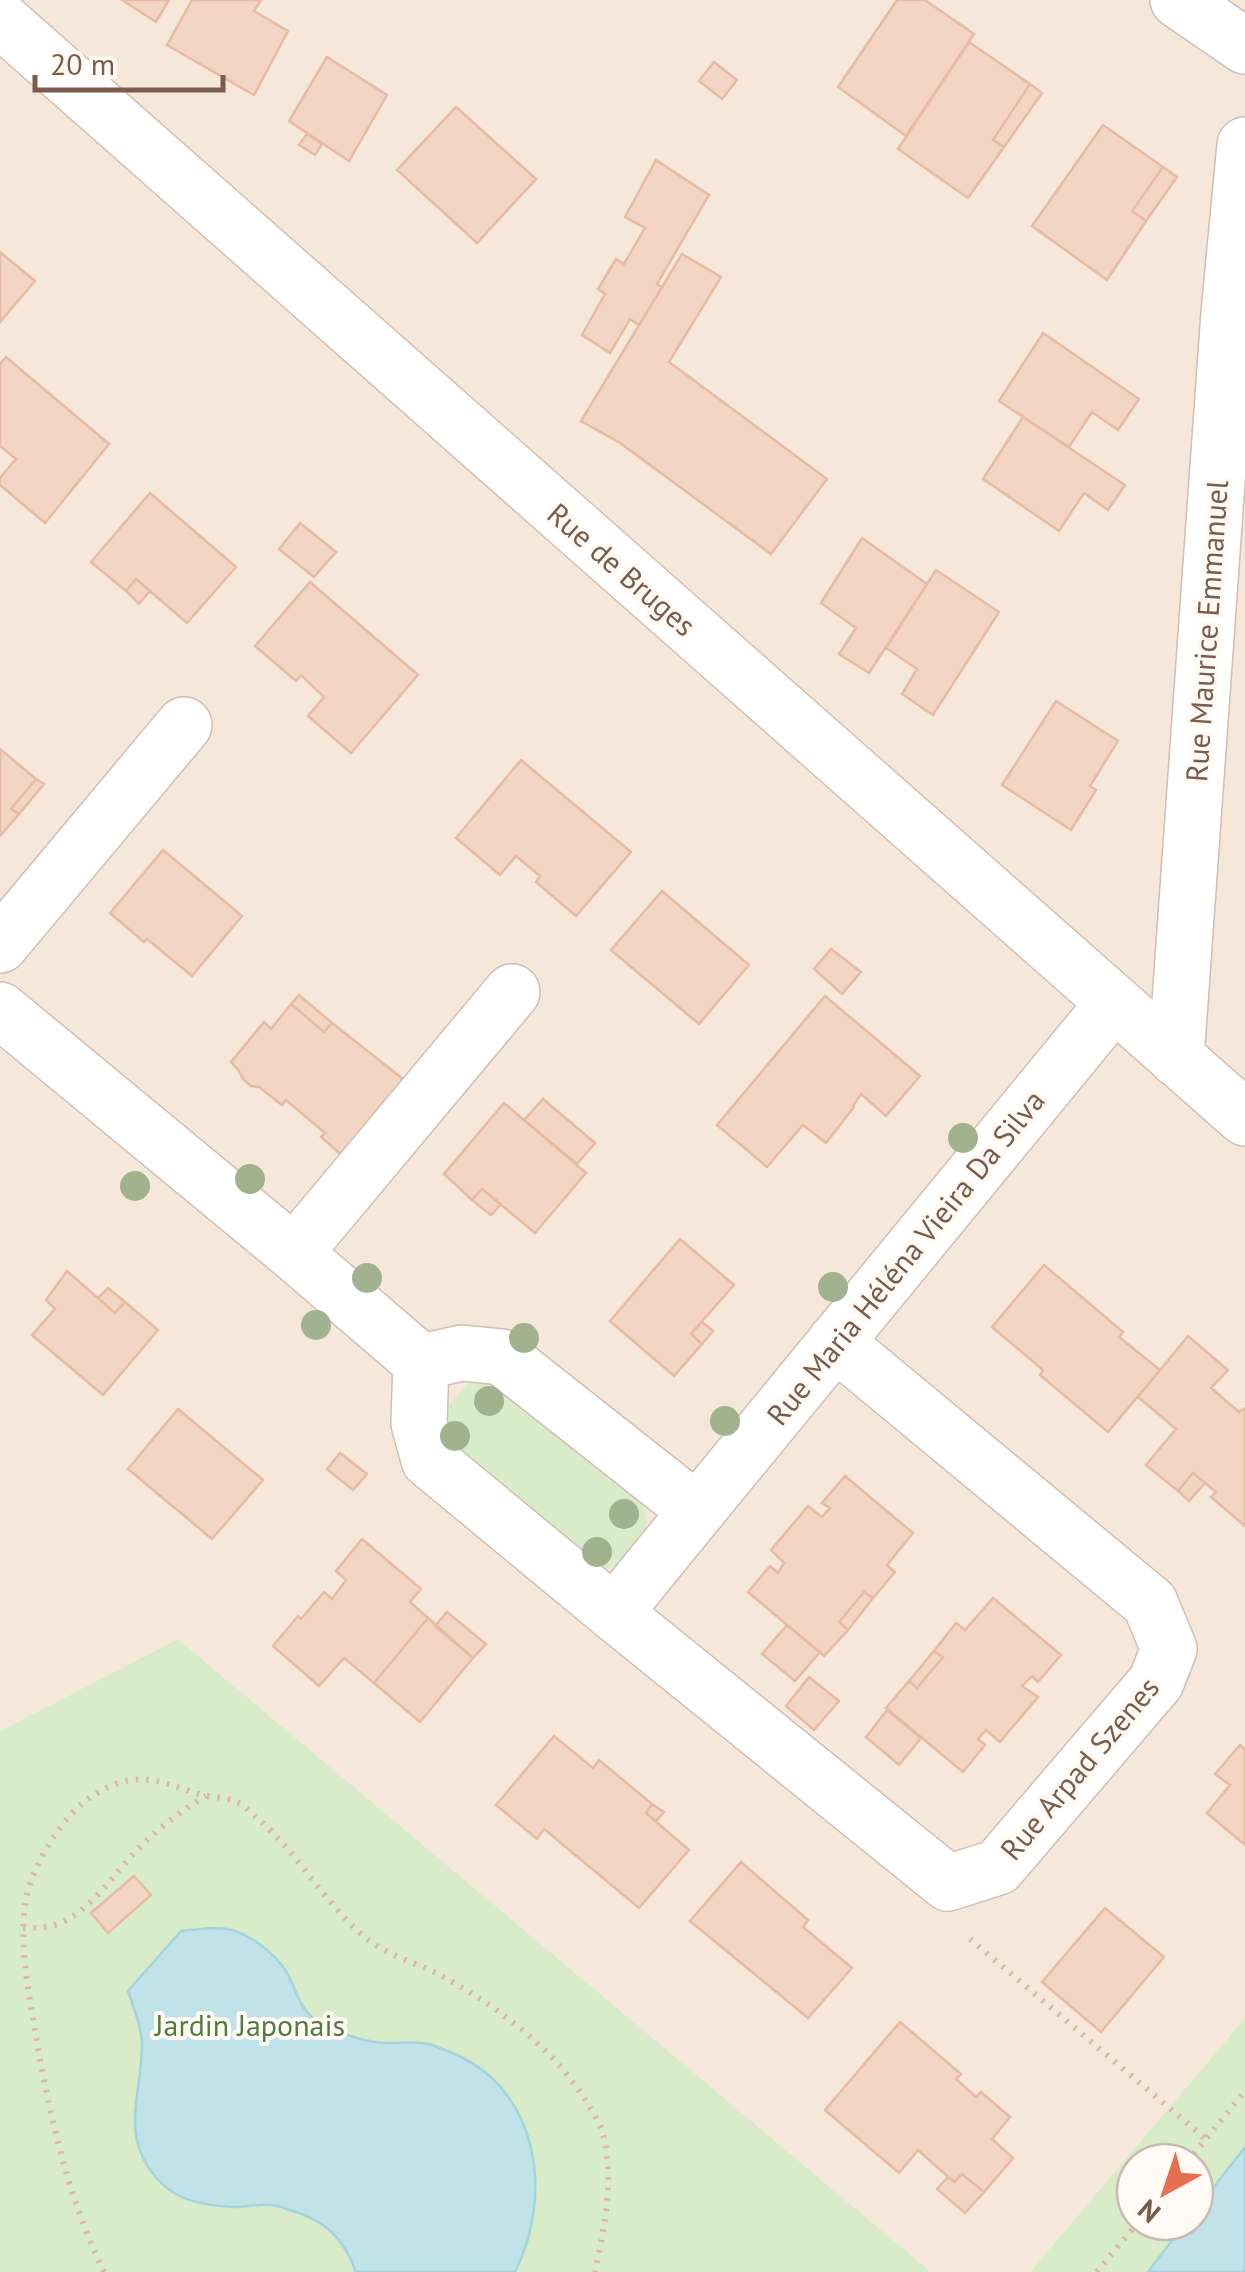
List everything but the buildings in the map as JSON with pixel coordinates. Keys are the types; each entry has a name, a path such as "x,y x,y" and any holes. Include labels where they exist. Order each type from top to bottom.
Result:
{"street":[{"path":"1178,0 1245,46"},
{"name":"Rue de Bruges","path":"0,19 1245,1118"},
{"name":"Rue Maurice Emmanuel","path":"1176,1058 1237,318 1245,145"},
{"path":"0,945 184,725"},
{"path":"294,1253 512,992"},
{"name":"Rue Maria Héléna Vieira Da Silva","path":"614,1612 1114,1003"},
{"path":"0,1010 421,1362"},
{"name":"Rue Arpad Szenes","path":"835,1342 1150,1603 1169,1649 1156,1682 998,1867 948,1883"},
{"path":"421,1362 462,1353 502,1357 697,1511"},
{"path":"421,1362 419,1423 429,1460 948,1883"}],"path":[{"path":"104,2272 83,2224 48,2097 29,1996 23,1928 25,1902 32,1878 52,1840 83,1801 121,1782 147,1778 240,1804 274,1832 372,1942 440,1975 482,2001 558,2062 571,2077 604,2135 609,2185 595,2272"},
{"path":"23,1928 50,1927 68,1919 88,1904 154,1834 206,1796"},
{"path":"948,1883 967,1937 1206,2139"},
{"path":"1204,2142 1245,2091"},
{"path":"1097,2272 1122,2242"}],"shaded area":[{"path":"0,0 1245,0 1245,2018 1140,2142 1115,2142 1115,2172 1030,2272 931,2272 178,1639 0,1731"}],"green space":[{"path":"492,1374 640,1495 645,1530 623,1561 599,1570 435,1442 441,1414 467,1384"},
{"name":"Jardin Japonais","path":"178,1639 931,2272 0,2272 0,1731"},
{"path":"1245,2018 1245,2147 1215,2185 1215,2142 1140,2142"},
{"path":"1115,2172 1115,2242 1171,2242 1148,2272 1030,2272"}],"water":[{"path":"209,1928 240,1933 269,1952 286,1971 307,2012 326,2026 368,2041 434,2046 480,2068 503,2090 520,2116 535,2177 534,2210 515,2272 356,2272 346,2250 332,2233 305,2215 274,2205 232,2207 191,2201 169,2190 151,2171 135,2130 142,2043 128,1991 181,1931"},
{"path":"1245,2147 1245,2272 1148,2272 1171,2242 1215,2242 1215,2185"}]}
